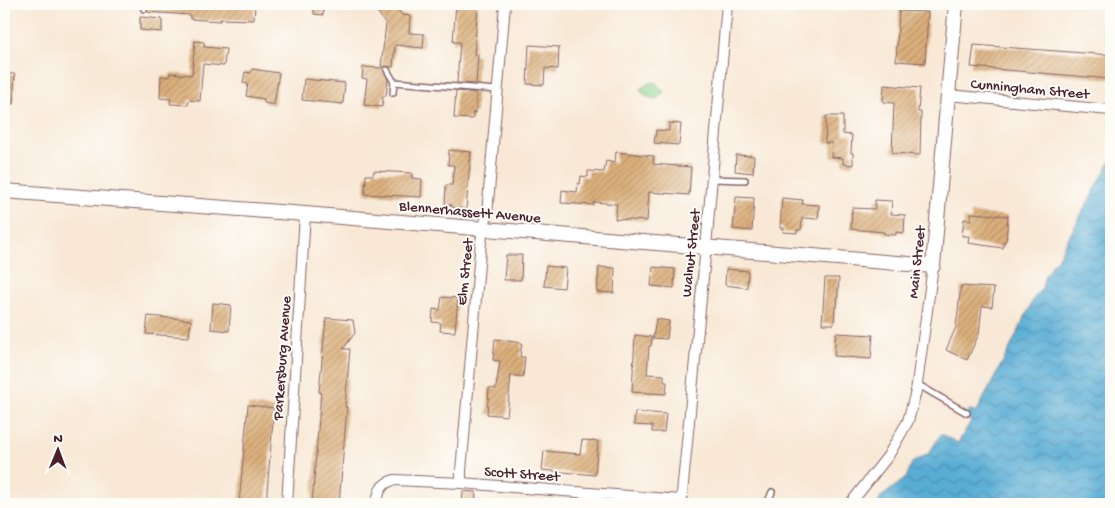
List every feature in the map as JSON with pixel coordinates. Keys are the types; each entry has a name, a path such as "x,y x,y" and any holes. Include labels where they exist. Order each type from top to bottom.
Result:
{"street":[{"name":"Elm Street","path":"461,483 480,250 484,229 506,4"},
{"name":"Walnut Street","path":"681,502 727,4"},
{"name":"Main Street","path":"850,504 899,439 913,405 933,266 956,4"},
{"name":"Cunningham Street","path":"948,95 1110,110"},
{"name":"Blennerhassett Avenue","path":"4,191 933,266"},
{"name":"Parkersburg Avenue","path":"287,504 306,214"},
{"name":"Scott Street","path":"377,504 380,489 389,481 394,480 461,483 681,502"}],"lane":[{"path":"388,70 394,82 392,93"},
{"path":"394,82 498,90"},
{"path":"712,178 745,180"},
{"path":"917,384 967,413"},
{"path":"767,504 772,492"}],"green space":[{"path":"651,82 656,83 664,92 657,99 647,97 640,89"}],"water":[{"path":"1111,160 1111,504 878,504 881,497 906,478 912,463 929,453 941,434 958,443 971,421 965,417 969,410 976,413 1034,298 1042,288 1045,275 1058,257"}],"building":[{"path":"148,4 255,4 254,20 220,19 220,21 190,19 190,15 147,12"},
{"path":"314,4 324,4 323,15 314,14"},
{"path":"390,4 393,4 402,15 410,16 409,33 424,34 423,48 395,45 393,67 381,66 386,24 378,13"},
{"path":"456,4 478,4 474,55 478,55 476,84 457,83 460,42 453,42"},
{"path":"899,11 928,12 925,63 896,61"},
{"path":"140,17 162,19 162,32 140,30"},
{"path":"195,41 204,42 204,47 226,49 224,66 203,64 200,101 189,100 188,105 170,104 171,99 160,98 161,76 170,77 170,73 192,75"},
{"path":"529,45 559,47 558,69 545,68 544,85 527,84"},
{"path":"974,45 1111,55 1110,79 971,67"},
{"path":"363,67 383,68 388,80 386,96 383,96 382,107 364,105 367,79 362,78"},
{"path":"252,69 279,73 274,105 264,103 264,99 246,96 248,84 243,83 245,72 251,73"},
{"path":"4,74 15,74 13,104 4,104"},
{"path":"304,79 345,83 343,104 302,100"},
{"path":"884,85 920,88 918,112 921,112 920,155 892,153 894,103 883,102"},
{"path":"456,91 476,93 476,113 473,112 473,119 454,118"},
{"path":"826,116 843,116 843,134 852,135 851,153 853,153 853,165 843,164 843,158 831,157 832,143 825,143"},
{"path":"669,123 681,124 679,145 654,143 656,130 669,131"},
{"path":"449,150 471,152 466,209 451,207 452,205 445,204 446,185 452,185 454,165 448,165"},
{"path":"616,152 654,156 653,164 691,167 689,195 649,192 647,221 615,219 617,204 594,202 593,205 561,203 562,190 577,192 581,176 588,177 588,171 604,172 606,161 615,163"},
{"path":"736,155 754,156 753,173 735,171"},
{"path":"374,171 412,173 412,178 422,179 421,197 365,194 366,175 373,175"},
{"path":"736,197 754,198 752,231 733,229"},
{"path":"782,198 803,200 802,204 819,205 818,219 802,218 801,230 797,230 797,233 783,232 784,228 780,228"},
{"path":"875,200 892,201 891,214 905,215 904,233 896,232 896,235 851,229 852,208 875,209"},
{"path":"971,213 1008,216 1006,241 1004,241 1003,248 968,243 969,236 962,236 964,219 971,220"},
{"path":"506,255 522,255 521,280 504,280"},
{"path":"546,266 566,268 564,288 544,286"},
{"path":"599,267 615,268 614,293 597,292"},
{"path":"653,267 675,269 674,288 651,286"},
{"path":"726,269 748,271 747,288 725,285"},
{"path":"825,278 839,278 834,324 822,324"},
{"path":"961,286 994,288 992,307 982,306 979,334 967,360 946,350 956,327"},
{"path":"442,297 458,298 455,332 440,331 441,323 432,322 433,309 440,310"},
{"path":"213,303 231,305 229,331 211,329"},
{"path":"148,316 191,320 189,337 146,334"},
{"path":"326,318 353,320 355,333 343,349 350,349 339,504 312,504 321,392 319,392"},
{"path":"656,319 669,321 667,339 653,338"},
{"path":"836,333 873,335 871,359 834,356"},
{"path":"635,335 652,337 651,346 649,346 647,374 664,375 664,382 667,382 666,394 632,392"},
{"path":"495,339 522,343 520,357 525,357 523,377 511,375 507,416 487,414 489,388 496,389 500,361 493,360"},
{"path":"248,405 274,408 266,504 239,504"},
{"path":"635,412 666,414 664,432 652,432 652,426 634,425"},
{"path":"582,440 598,441 595,475 542,470 544,451 580,454"},
{"path":"463,491 476,492 475,504 462,504"}]}
